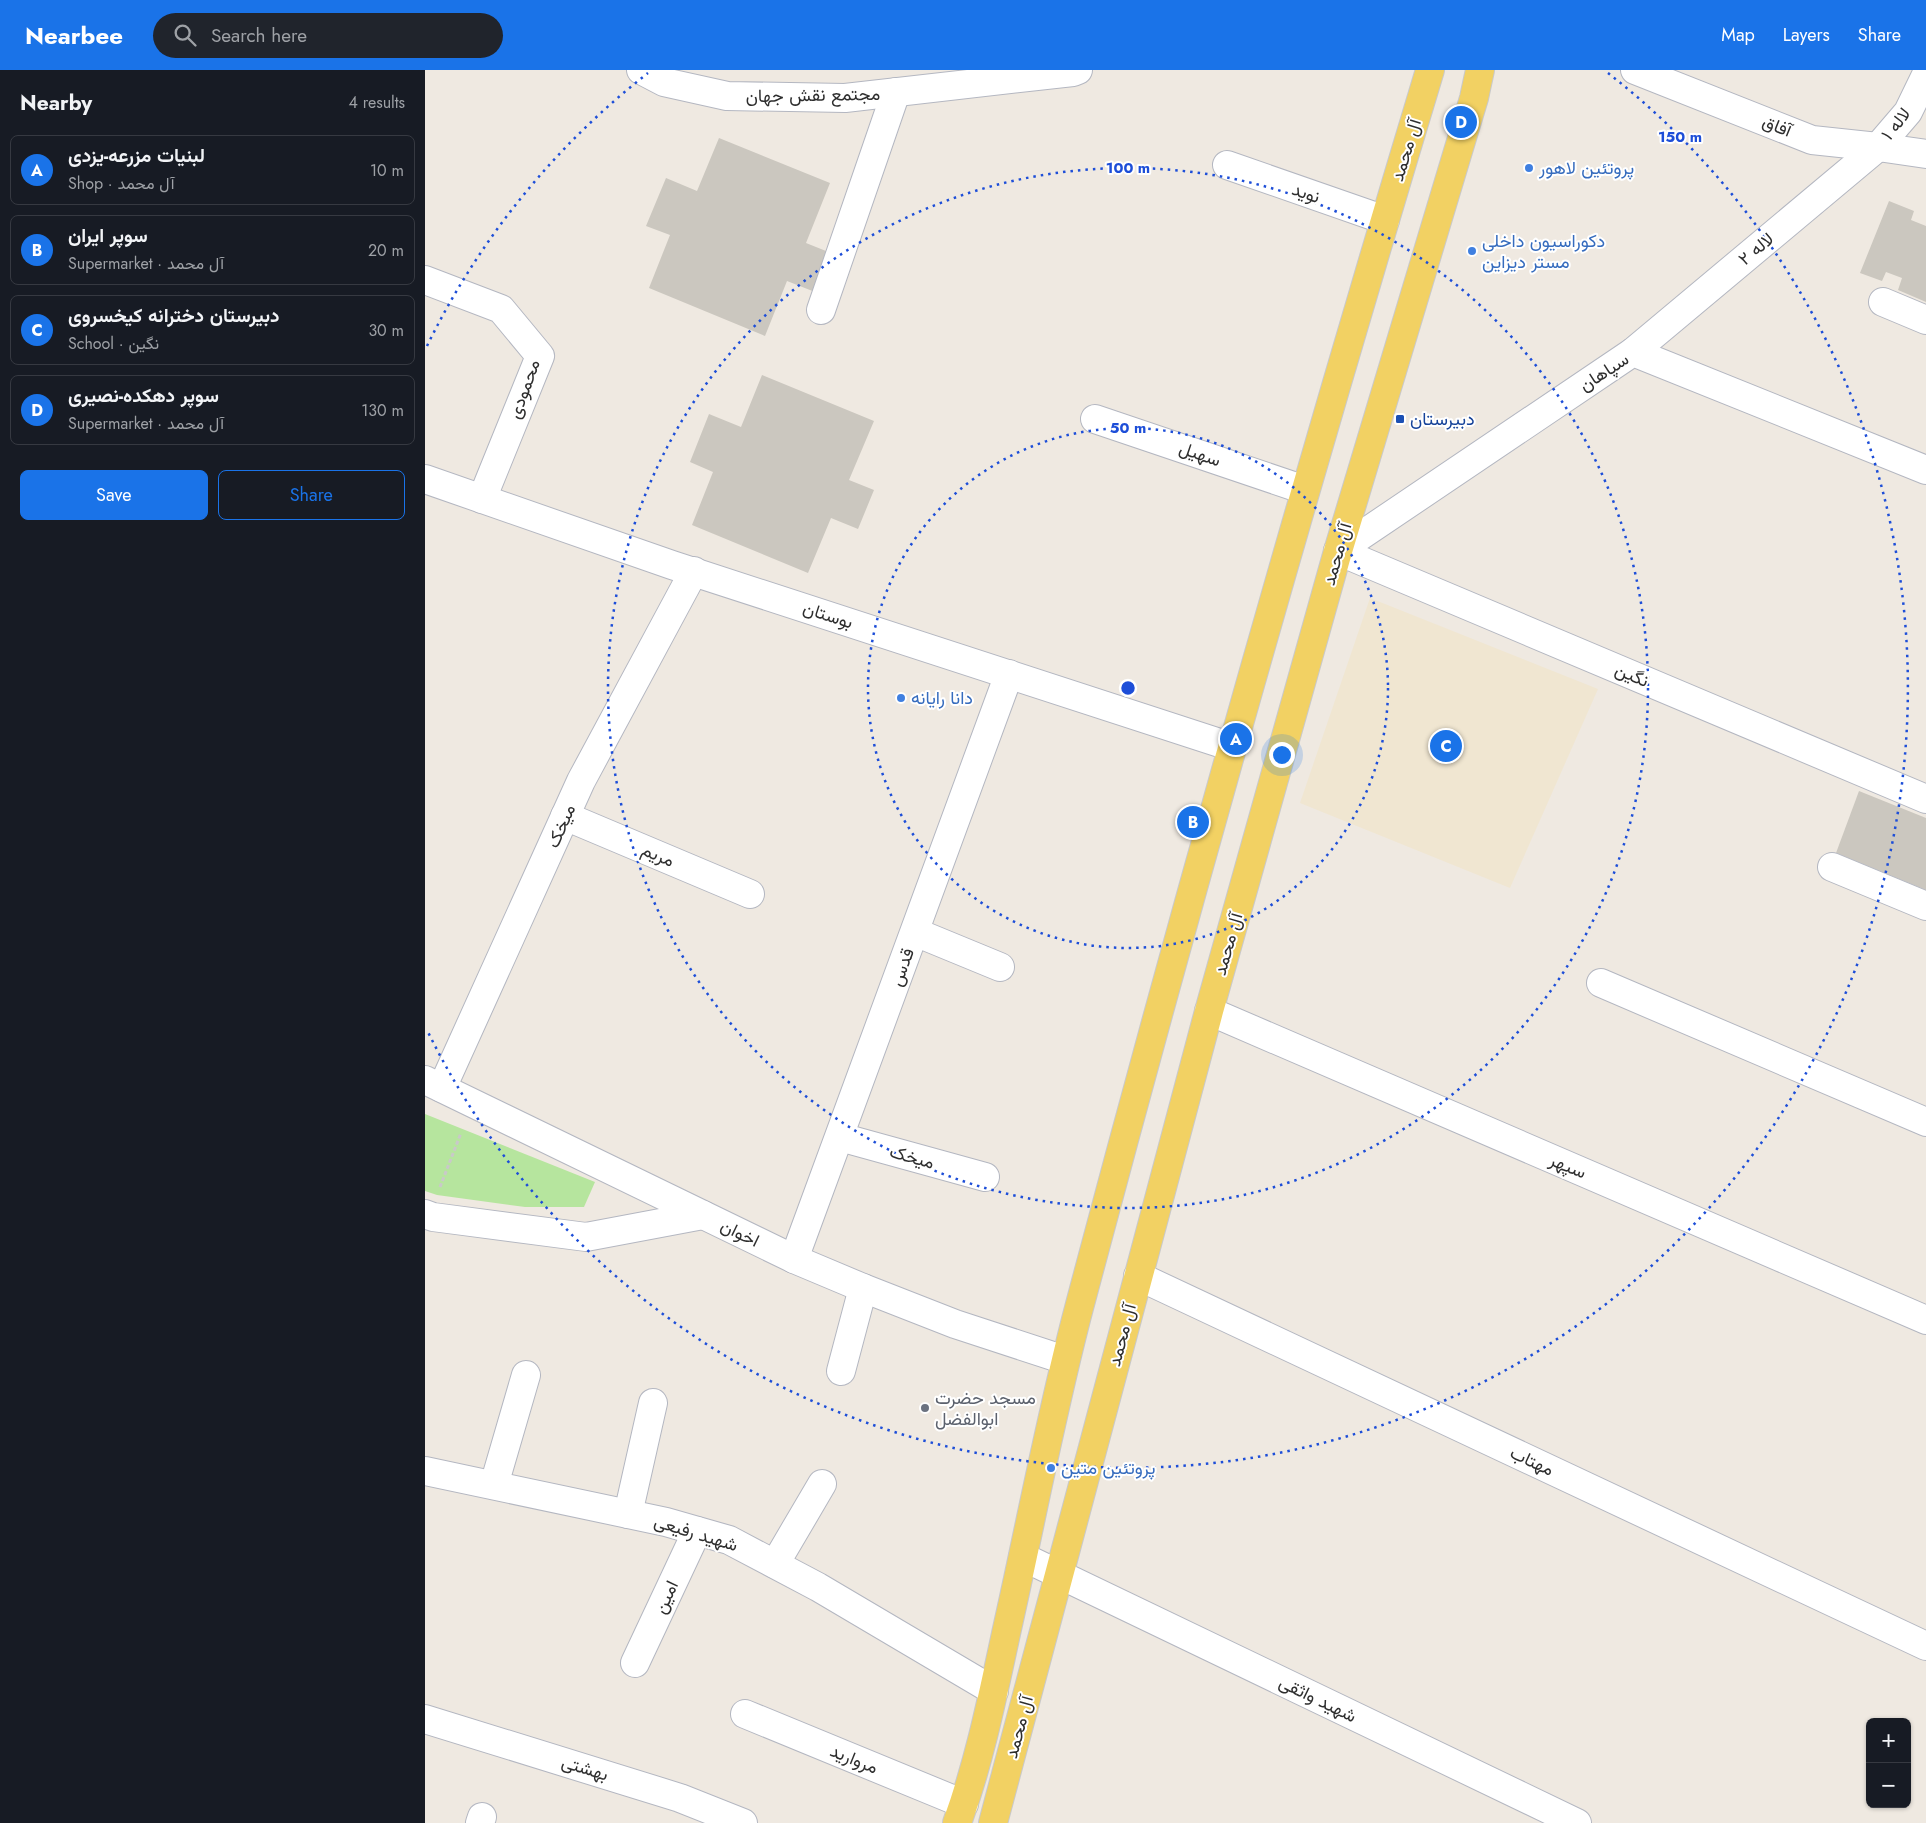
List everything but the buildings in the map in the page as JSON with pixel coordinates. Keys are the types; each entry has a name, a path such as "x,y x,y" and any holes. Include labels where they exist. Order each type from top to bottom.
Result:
{"main road":[{"name":"آل محمد","path":"961,1814 994,1691 1065,1360 1232,747 1305,490 1430,70"},
{"name":"آل محمد","path":"993,1823 1209,1011 1338,551 1472,107 1480,70"}],"street":[{"name":"مجتمع نقش جهان","path":"641,70 664,82 727,96 845,98 1078,70"},
{"name":"آفاق","path":"1635,70 1812,140 1926,154"},
{"name":"لاله ۱","path":"1878,147 1908,112 1926,75"},
{"path":"821,310 896,92"},
{"name":"لاله ۲","path":"1633,352 1878,147"},
{"name":"نوید","path":"1227,166 1385,220"},
{"name":"محمودی","path":"425,280 501,308 540,356 482,499"},
{"path":"1883,302 1926,320"},
{"name":"سپاهان","path":"1338,551 1633,352 1926,470"},
{"name":"سهیل","path":"1095,419 1305,490"},
{"name":"بوستان","path":"425,479 694,572 1232,747"},
{"name":"نگین","path":"1338,551 1926,799"},
{"name":"میخک","path":"434,1084 581,781 694,572"},
{"name":"قدس","path":"794,1259 1009,674"},
{"name":"مریم","path":"565,816 750,894"},
{"path":"1832,867 1926,906"},
{"path":"915,932 1001,967"},
{"path":"1601,983 1926,1122"},
{"name":"سپهر","path":"1209,1011 1926,1320"},
{"name":"اخوان","path":"434,1084 794,1259 955,1324 1065,1360"},
{"name":"میخک","path":"839,1136 985,1177"},
{"path":"431,1204 433,1217 586,1237 703,1215"},
{"name":"مهتاب","path":"1138,1276 1926,1646"},
{"path":"841,1371 863,1288"},
{"path":"494,1485 526,1375"},
{"path":"629,1514 653,1403"},
{"name":"شهید رفیعی","path":"425,1471 629,1514 729,1540 819,1586 994,1691"},
{"path":"775,1564 822,1484"},
{"name":"امین","path":"635,1664 697,1531"},
{"name":"شهید واثقی","path":"1023,1557 1577,1823"},
{"name":"مروارید","path":"745,1714 961,1814"},
{"name":"بهشتی","path":"425,1719 680,1798 743,1823"}],"path":[{"path":"431,1204 463,1130"}],"shaded area":[{"path":"1370,598 1598,689 1510,888 1300,803"}],"green space":[{"path":"425,1114 595,1182 584,1207 525,1207 437,1195 425,1191"}],"place":[{"name":"سوپر دهکده-نصیری","path":"1461,122"},
{"name":"پروتئین لاهور","path":"1529,168"},
{"name":"دکوراسیون داخلی مستر دیزاین","path":"1472,251"},
{"name":"دبیرستان","path":"1400,419"},
{"name":"دانا رایانه","path":"901,698"},
{"name":"لبنیات مزرعه-یزدی","path":"1236,739"},
{"name":"دبیرستان دخترانه کیخسروی","path":"1446,746"},
{"name":"سوپر ایران","path":"1193,822"},
{"name":"مسجد حضرت ابوالفضل","path":"925,1408"},
{"name":"پروتئین متین","path":"1051,1468"}]}
